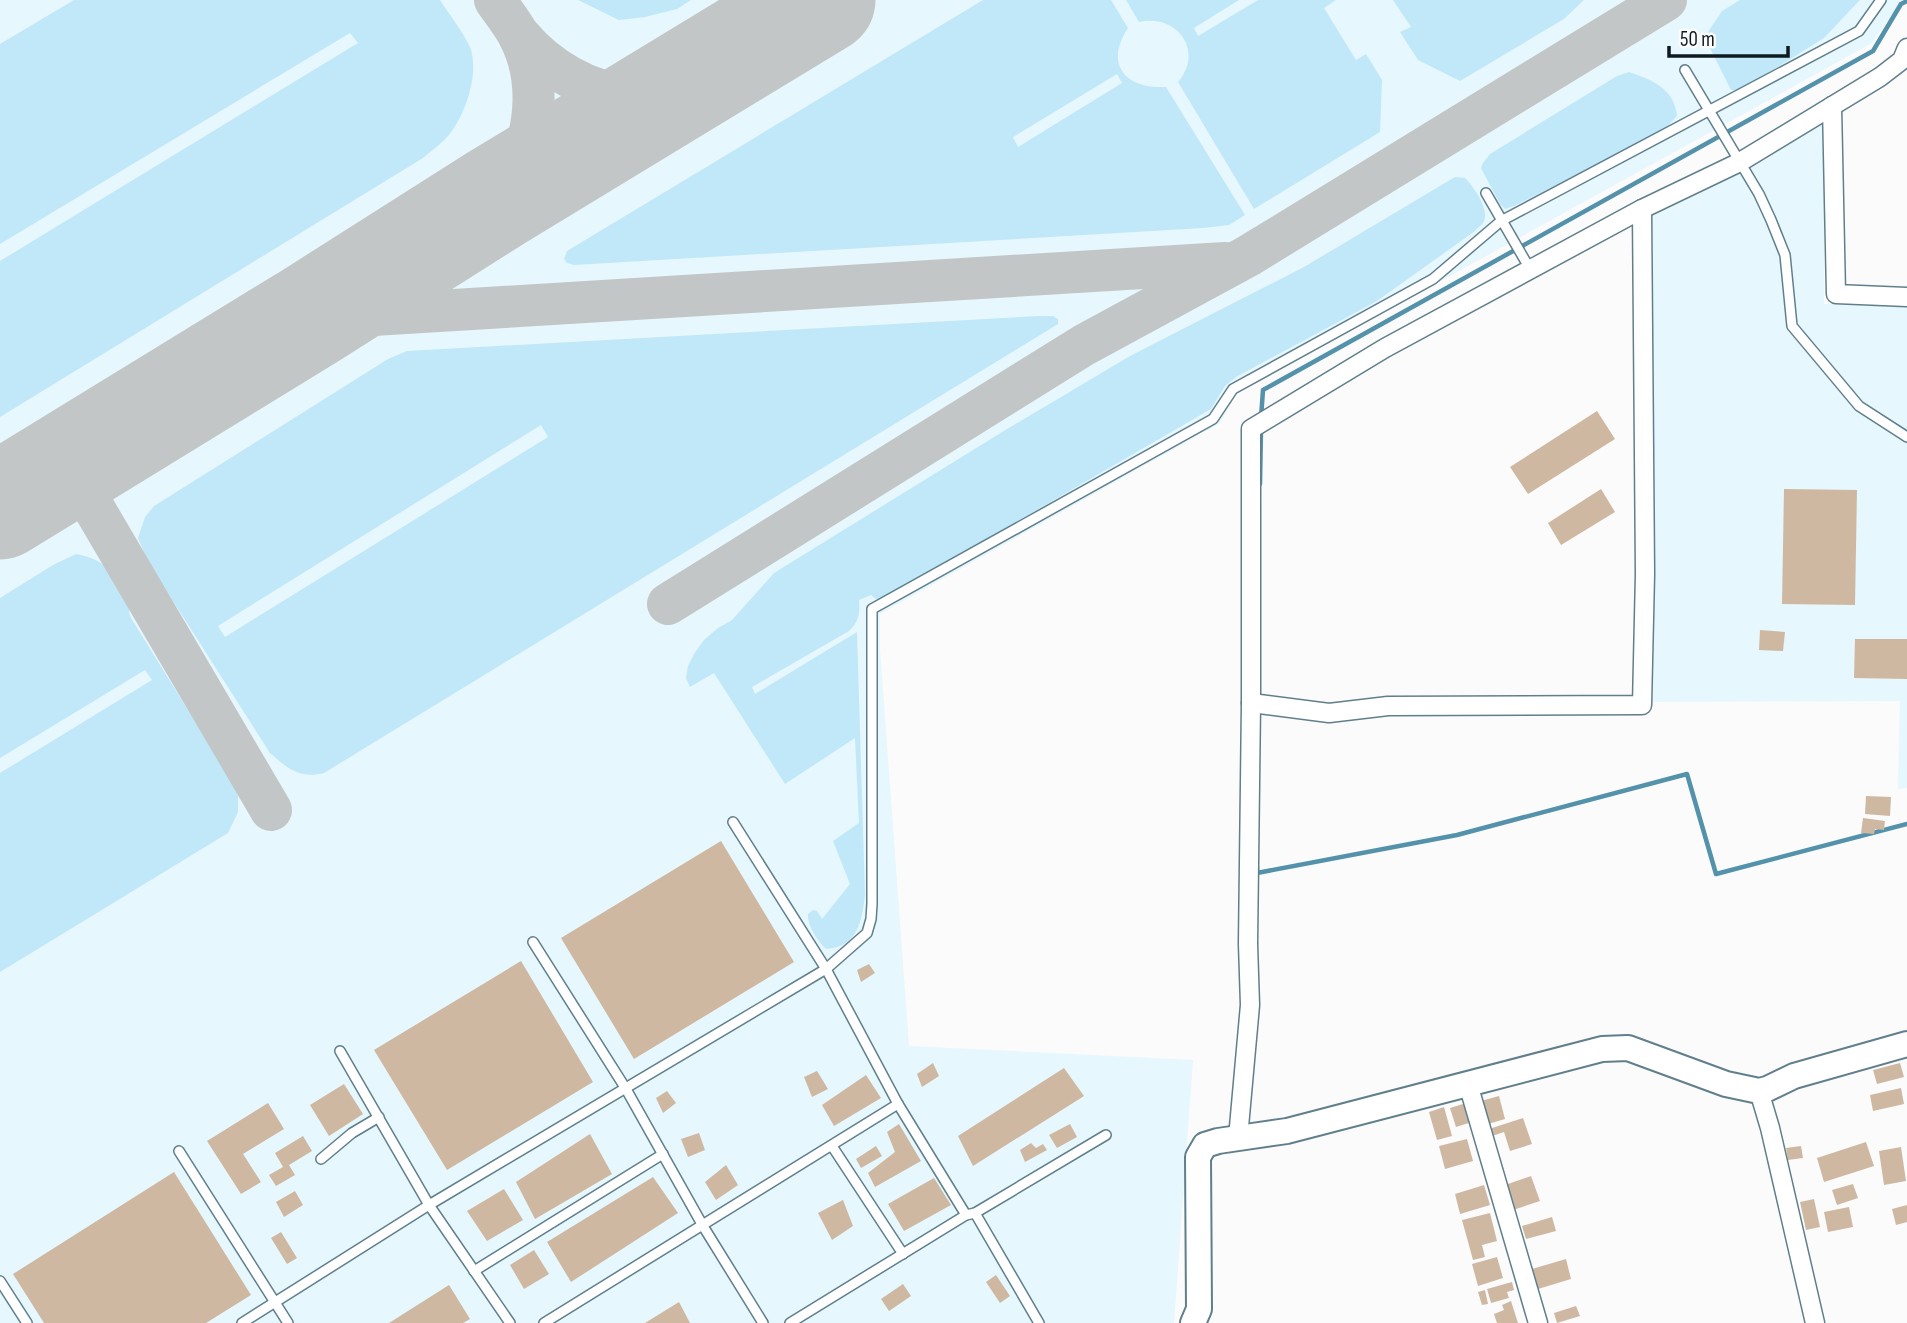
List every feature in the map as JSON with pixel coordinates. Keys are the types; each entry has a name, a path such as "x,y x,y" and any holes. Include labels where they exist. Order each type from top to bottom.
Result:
{"street":[{"path":"1238,1138 1250,1005 1248,944 1251,429 1525,262 1740,162 1880,77 1902,60 1907,48"},
{"path":"1832,106 1836,294 1907,297"},
{"path":"1251,703 1329,713 1388,706 1642,705 1645,574 1642,209"},
{"path":"1193,1323 1199,1309 1198,1157 1205,1145 1218,1140 1287,1131 1602,1049 1628,1048 1726,1084 1759,1091 1767,1090 1794,1076 1907,1044"},
{"path":"1468,1084 1538,1323"},
{"path":"1759,1091 1815,1323"}],"lane":[{"path":"242,1323 429,1205 827,969 867,933 871,919 872,609 1213,419 1233,389 1433,279 1501,221 1859,32 1881,0"},
{"path":"1685,70 1759,194 1785,255 1792,326 1859,406 1907,437"},
{"path":"1486,193 1525,262"},
{"path":"733,822 827,969 898,1104 1039,1323"},
{"path":"533,942 626,1089 703,1226 763,1323"},
{"path":"340,1051 429,1205 510,1323"},
{"path":"544,1323 898,1104"},
{"path":"321,1159 352,1133 379,1117"},
{"path":"790,1323 902,1254 1107,1135"},
{"path":"832,1146 902,1254"},
{"path":"179,1151 288,1323"},
{"path":"474,1271 663,1154"},
{"path":"0,1281 27,1323"}],"shaded area":[{"path":"0,0 1902,0 1872,43 1236,394 1220,423 880,614 880,649 909,1046 1193,1060 1174,1323 0,1323"},
{"path":"74,0 440,0 470,47 473,57 472,81 465,106 454,127 445,139 423,158 0,417 0,261 358,43 350,33 0,244 0,44"},
{"path":"578,0 691,0 677,9 619,20"},
{"path":"983,0 1111,0 1128,28 1118,53 1123,72 1139,84 1166,87 1245,215 1229,225 1203,228 574,265 564,259 567,251","holes":["1117,74 1122,83 1018,147 1013,137"]},
{"path":"1126,0 1239,0 1194,28 1198,36 1258,0 1336,0 1324,8 1356,60 1366,54 1382,80 1380,132 1254,209 1178,82 1186,70 1188,58 1182,37 1164,23 1139,22"},
{"path":"1393,0 1584,0 1564,19 1460,81 1418,60 1400,32 1411,27"},
{"path":"1740,0 1860,0 1824,38 1741,90 1731,90 1708,44 1708,32 1722,11"},
{"path":"1629,72 1661,86 1671,98 1677,116 1664,130 1505,209 1481,168 1490,154 1617,76"},
{"path":"1824,110 1824,304 1907,303 1907,788 1898,789 1900,701 1650,702 1651,204"},
{"path":"1455,177 1465,178 1483,206 1485,218 1475,231 1377,301 1236,377 1225,386 1211,409 883,599 876,599 871,595 859,600 858,617 849,631 752,687 755,694 857,632 865,895 860,923 852,938 837,947 826,949 813,933 808,914 813,910 817,911 822,919 850,884 833,841 859,823 855,738 785,784 714,673 690,687 686,678 688,666 704,640 732,620 774,573 1007,429 1130,356 1304,267"},
{"path":"1039,316 1053,316 1058,319 1058,324 324,773 301,774 270,753 148,562 138,538 145,517 154,506 388,359 407,351","holes":["541,425 548,437 225,637 218,626"]},
{"path":"76,554 104,565 121,586 131,605 131,618 217,757 231,767 238,797 238,812 228,833 0,972 0,773 152,680 145,670 0,758 0,598"}],"building":[{"path":"1597,411 1615,439 1528,494 1510,467"},
{"path":"1601,489 1615,512 1561,545 1548,523"},
{"path":"1784,489 1857,490 1855,605 1782,604"},
{"path":"1760,630 1785,632 1783,651 1759,650"},
{"path":"1855,639 1907,639 1907,679 1854,678"},
{"path":"1866,796 1891,797 1890,816 1865,814"},
{"path":"1863,818 1885,821 1884,830 1875,829 1874,834 1861,833"},
{"path":"721,841 794,962 634,1059 561,938"},
{"path":"521,961 593,1082 447,1170 374,1050"},
{"path":"869,964 875,973 861,982 857,970"},
{"path":"933,1063 939,1076 922,1087 917,1074"},
{"path":"1900,1063 1904,1077 1877,1084 1873,1070"},
{"path":"1064,1068 1084,1096 973,1166 958,1136"},
{"path":"817,1071 828,1089 812,1097 804,1077"},
{"path":"866,1075 881,1098 834,1126 822,1105"},
{"path":"344,1084 363,1114 329,1136 310,1105"},
{"path":"1901,1088 1904,1104 1873,1111 1870,1095"},
{"path":"667,1091 676,1103 663,1113 656,1098"},
{"path":"1499,1096 1505,1119 1488,1124 1481,1101"},
{"path":"268,1103 284,1129 243,1154 261,1182 241,1194 207,1141"},
{"path":"1466,1103 1472,1122 1456,1127 1450,1108"},
{"path":"1444,1107 1452,1136 1437,1140 1429,1112"},
{"path":"1523,1118 1532,1144 1510,1151 1504,1132 1492,1136 1489,1129"},
{"path":"899,1124 921,1161 875,1187 868,1173 895,1152 887,1132"},
{"path":"1070,1124 1077,1137 1057,1148 1049,1135"},
{"path":"699,1133 705,1150 688,1157 681,1139"},
{"path":"590,1134 612,1174 535,1219 516,1182"},
{"path":"303,1136 312,1151 289,1165 295,1175 276,1186 269,1175 283,1167 275,1153"},
{"path":"1467,1139 1473,1161 1445,1169 1439,1146"},
{"path":"1866,1142 1874,1166 1824,1182 1817,1158"},
{"path":"1031,1143 1036,1148 1043,1144 1047,1150 1025,1162 1020,1150"},
{"path":"876,1146 882,1156 861,1168 856,1159"},
{"path":"1801,1146 1803,1158 1788,1160 1786,1148"},
{"path":"1901,1147 1906,1181 1884,1185 1879,1151"},
{"path":"726,1165 738,1185 716,1200 705,1182"},
{"path":"174,1172 251,1295 206,1323 44,1323 13,1274"},
{"path":"1531,1176 1540,1201 1513,1210 1505,1185"},
{"path":"653,1177 678,1213 571,1282 547,1242"},
{"path":"934,1178 951,1205 904,1231 888,1204"},
{"path":"1853,1184 1858,1198 1837,1205 1832,1190"},
{"path":"1484,1185 1490,1205 1460,1214 1455,1194"},
{"path":"504,1189 523,1220 487,1241 467,1211"},
{"path":"295,1191 303,1205 284,1217 276,1202"},
{"path":"1814,1199 1820,1227 1806,1230 1800,1202"},
{"path":"843,1200 853,1226 832,1240 818,1213"},
{"path":"1907,1205 1907,1222 1896,1225 1892,1209"},
{"path":"1849,1207 1853,1227 1828,1232 1824,1212"},
{"path":"1490,1213 1497,1241 1482,1245 1485,1257 1473,1260 1462,1220"},
{"path":"1552,1217 1556,1231 1526,1239 1522,1226"},
{"path":"281,1232 297,1258 287,1264 271,1238"},
{"path":"534,1250 549,1274 524,1289 510,1265"},
{"path":"1497,1257 1503,1278 1478,1286 1472,1264"},
{"path":"1566,1259 1571,1279 1538,1289 1532,1269"},
{"path":"996,1275 1010,1296 1000,1303 986,1282"},
{"path":"1512,1282 1514,1290 1507,1292 1509,1298 1491,1303 1487,1289"},
{"path":"903,1284 911,1296 889,1311 881,1299"},
{"path":"449,1285 470,1319 463,1323 389,1323"},
{"path":"1485,1290 1488,1304 1482,1305 1478,1292"},
{"path":"1511,1301 1518,1323 1497,1323 1494,1314 1504,1310 1502,1305"},
{"path":"679,1302 690,1323 645,1323"},
{"path":"1576,1306 1580,1316 1557,1323 1554,1313"}],"waterway":[{"path":"1261,418 1263,390 1873,51 1901,4 1907,1"},
{"path":"1260,484 1261,430"},
{"path":"1257,867 1257,873 1457,835 1687,774 1716,874 1907,824"}],"taxiway":[{"path":"495,0 517,32 526,51 534,101 529,135 518,167 496,198"},
{"path":"668,604 1084,345 1248,256 1666,0"},
{"path":"520,36 555,68 583,84 614,94 635,96 668,92"},
{"path":"310,316 373,315 1225,263"},
{"path":"68,464 271,810"}],"runway":[{"path":"0,506 310,316 496,198 822,0"}]}
